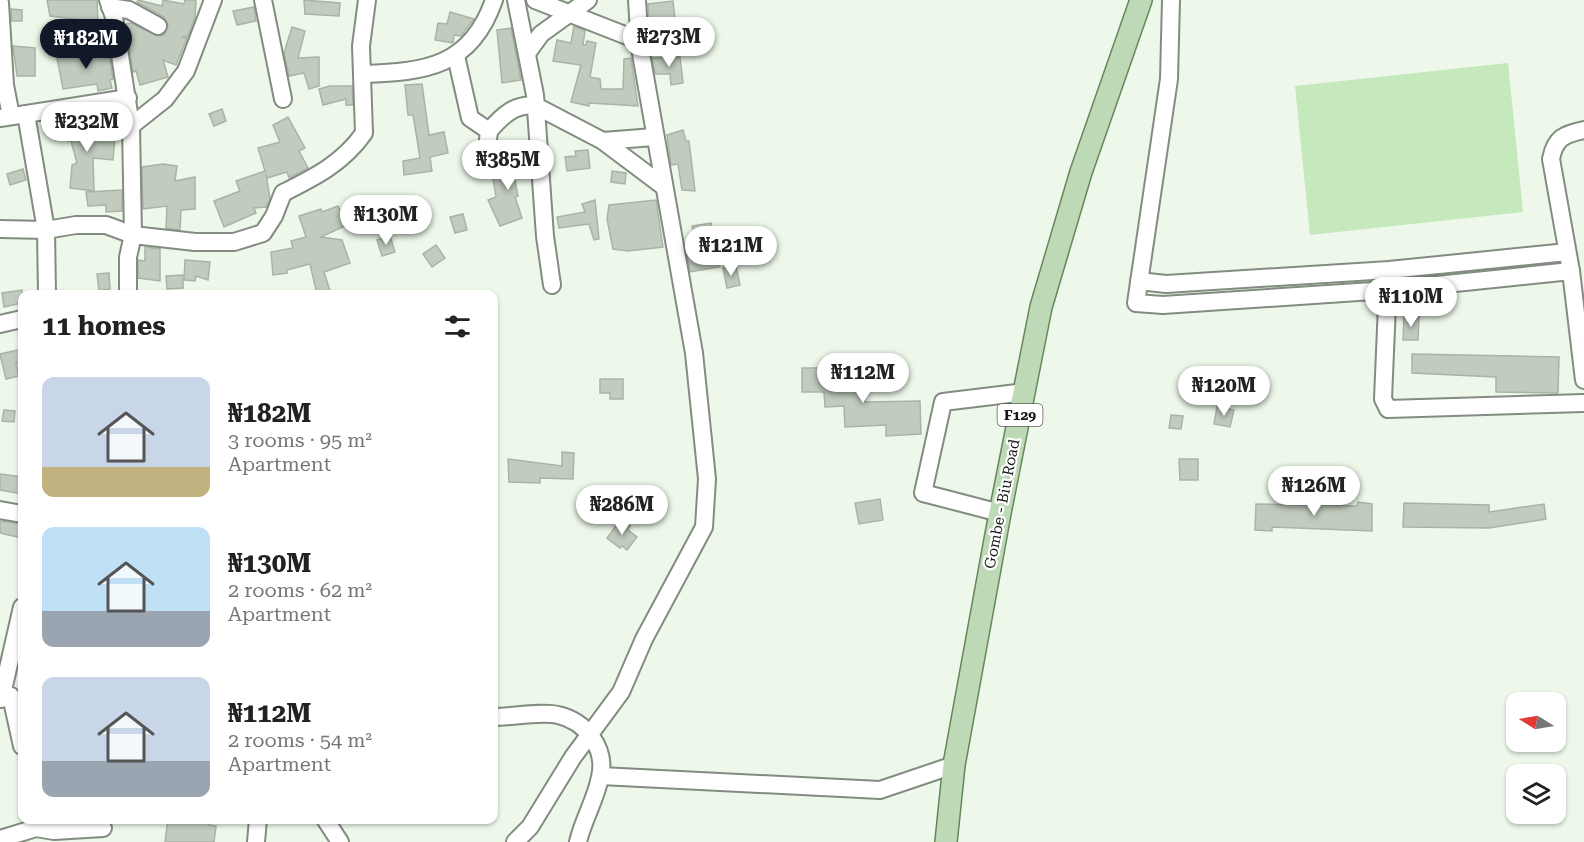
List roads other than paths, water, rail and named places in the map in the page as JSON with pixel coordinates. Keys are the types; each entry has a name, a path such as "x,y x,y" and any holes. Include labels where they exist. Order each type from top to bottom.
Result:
{"main road":[{"name":"Gombe - Biu Road","path":"946,842 954,765 1000,513 1041,307 1081,171 1141,0"}],"street":[{"path":"131,126 165,99 186,71 213,0"},
{"path":"263,0 283,99"},
{"path":"0,229 46,230 76,225 106,225 133,235 195,242 234,242 262,233 274,216 283,193 319,175 342,160 364,134 361,46 367,0"},
{"path":"363,74 406,73 446,62 471,43 494,0"},
{"path":"516,0 528,51 536,106 545,236 552,285"},
{"path":"535,0 640,41"},
{"path":"528,51 541,34 588,0"},
{"path":"515,842 530,827 590,734 621,692 644,639 704,527 707,479 694,353 654,136 640,41 638,0"},
{"path":"1171,0 1170,79 1136,303 1163,305 1388,290 1571,271"},
{"path":"0,3 5,85 46,230 47,290"},
{"path":"128,290 128,257 133,235 131,126 128,98 109,4 129,10 158,26"},
{"path":"456,56 470,118 489,131"},
{"path":"12,116 128,98"},
{"path":"485,166 489,131 511,110 526,104 536,106 603,141 663,186"},
{"path":"1584,130 1566,133 1554,144 1551,159 1571,271 1584,380"},
{"path":"603,141 654,136"},
{"path":"1139,281 1166,284 1389,270 1567,252"},
{"path":"1389,270 1383,399 1388,409 1584,403"},
{"path":"0,324 18,320"},
{"path":"1000,513 923,493 943,402 1025,392"},
{"path":"0,510 18,513"},
{"path":"18,635 9,697 18,731"},
{"path":"498,717 556,714 576,721 595,741 601,757 601,776 584,818 578,842"},
{"path":"601,776 880,790 954,765"},
{"path":"0,839 35,824 54,831 103,830"},
{"path":"256,842 258,824"},
{"path":"328,824 340,842"}]}
